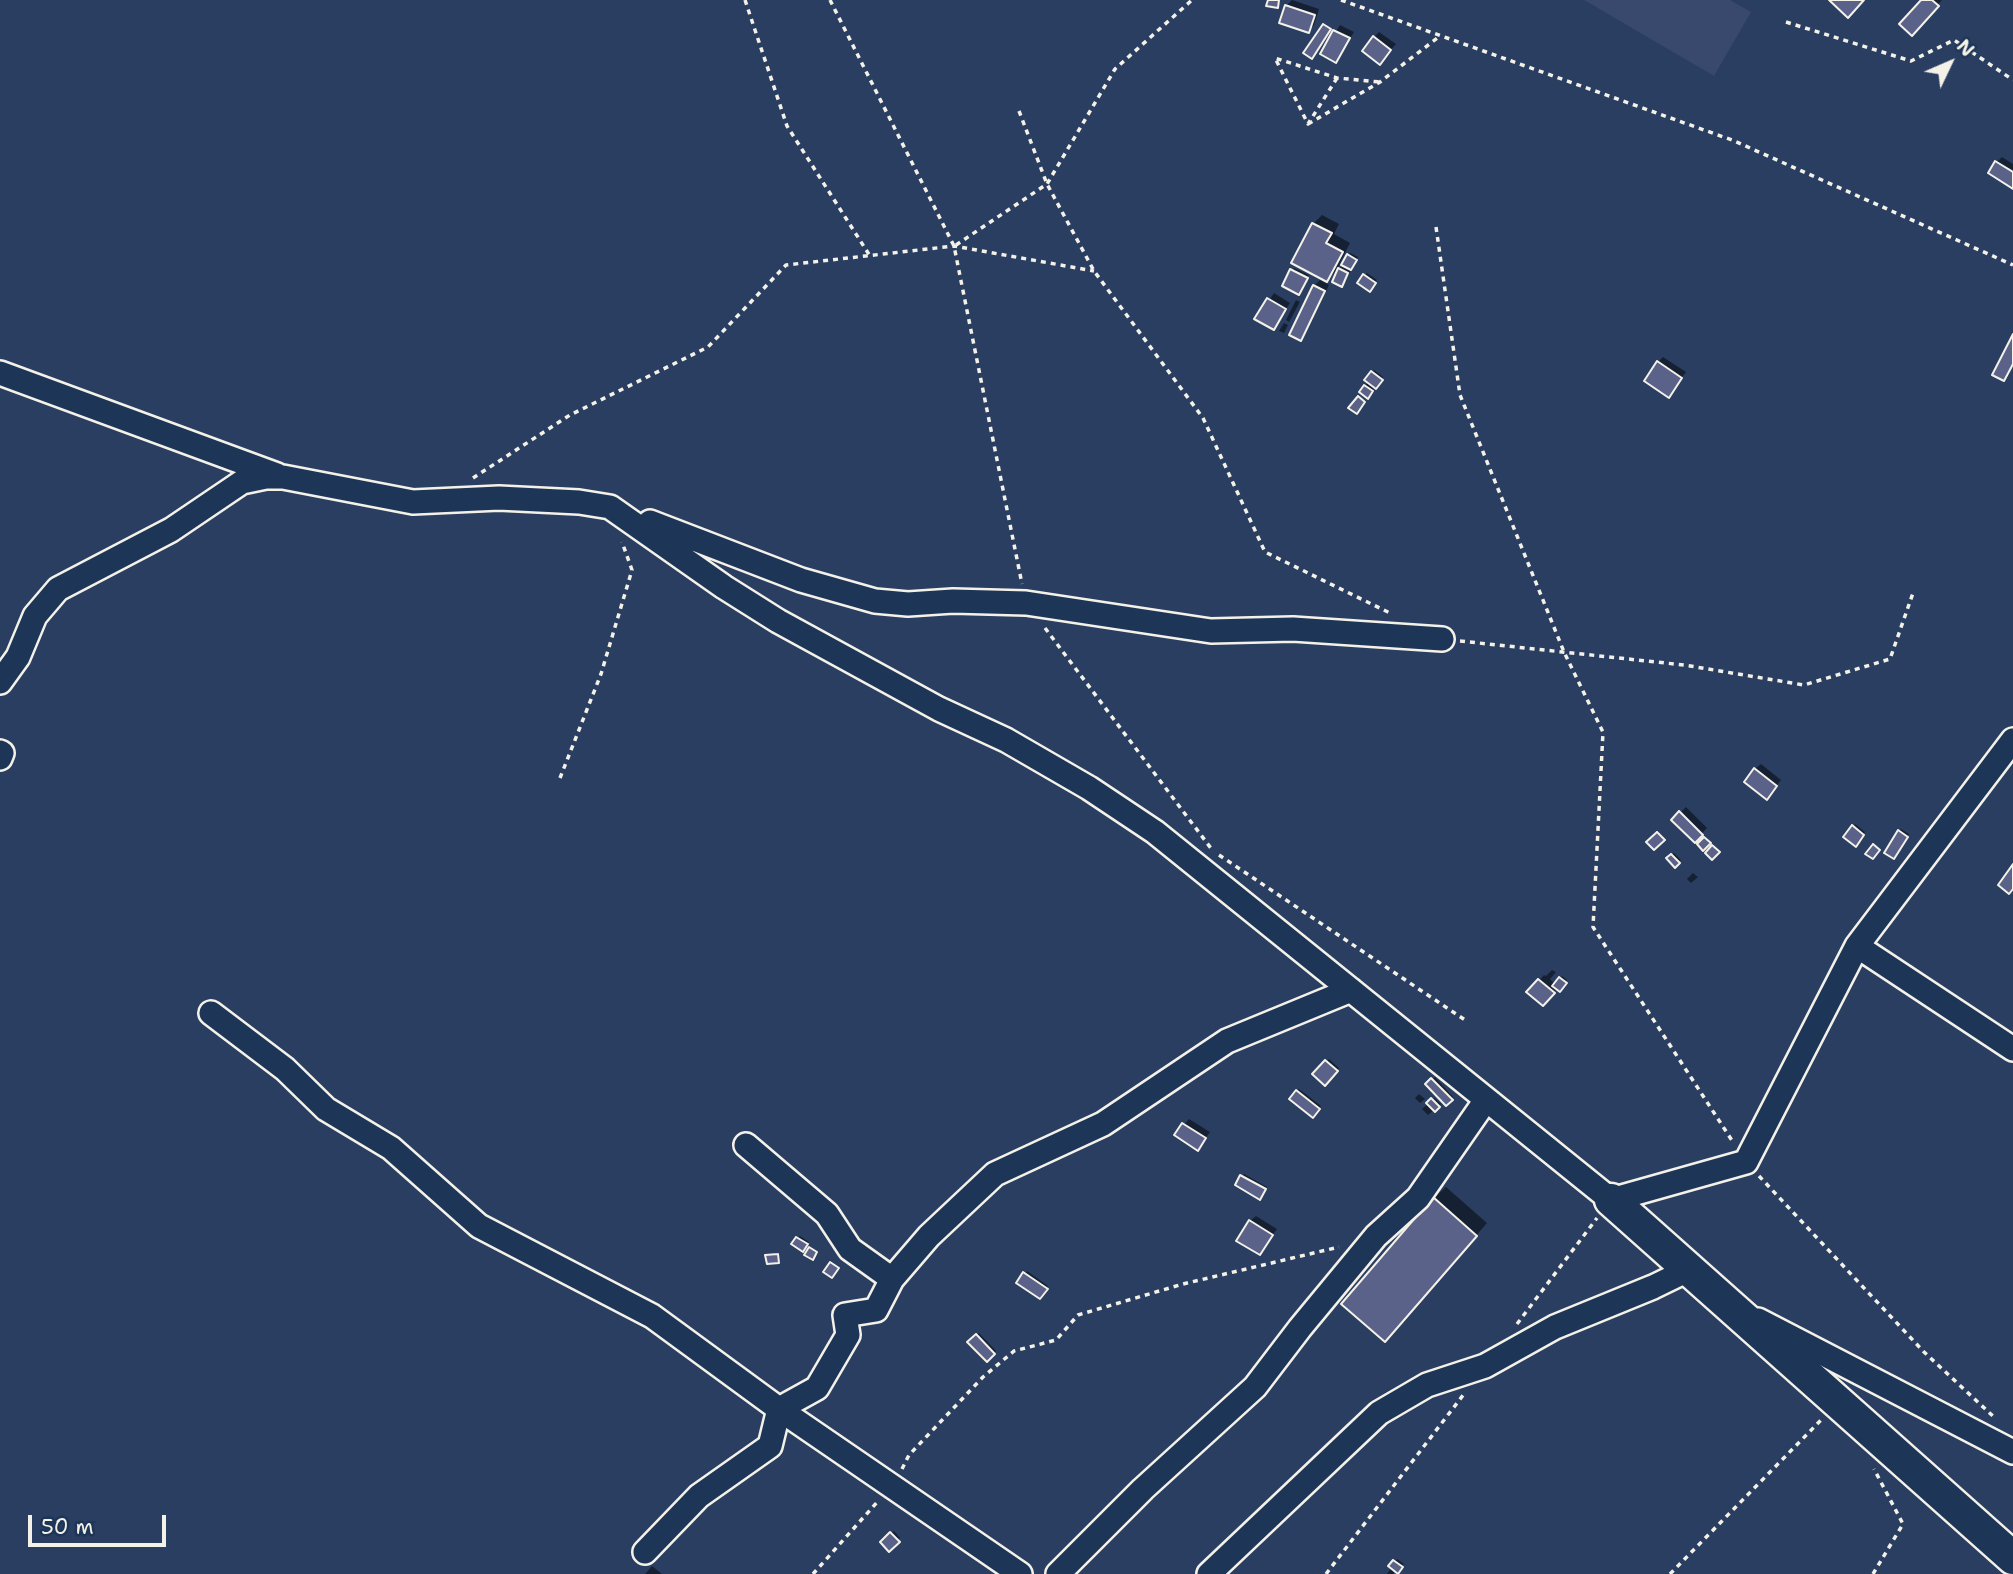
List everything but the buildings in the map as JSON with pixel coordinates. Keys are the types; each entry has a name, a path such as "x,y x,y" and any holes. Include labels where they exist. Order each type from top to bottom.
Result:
{"street":[{"path":"0,373 283,477 413,502 499,498 579,502 610,507 801,580 875,601 908,604 954,601 1026,603 1211,631 1293,629 1442,639"},
{"path":"0,682 18,657 35,616 58,589 171,530 242,482 283,477"},
{"path":"610,507 724,587 778,621 939,709 1006,740 1089,788 1155,831 1611,1200 2013,1558"},
{"path":"1611,1200 1746,1163 1857,946 2013,740"},
{"path":"0,752 0,758"},
{"path":"1857,946 2013,1049"},
{"path":"645,1552 699,1496 770,1446 779,1409 817,1388 848,1335 845,1315 876,1310 891,1279 929,1236 995,1174 1103,1124 1227,1041 1351,990"},
{"path":"212,1013 285,1069 326,1109 391,1148 479,1226 652,1316 779,1409 1020,1574"},
{"path":"1058,1574 1143,1489 1255,1387 1376,1236 1418,1198 1486,1100"},
{"path":"746,1145 827,1214 850,1249 891,1279"},
{"path":"1209,1574 1379,1413 1427,1385 1485,1366 1555,1327 1690,1269"},
{"path":"1733,1307 2013,1452"}],"path":[{"path":"745,0 787,126 870,256"},
{"path":"830,0 954,246 1026,603 1213,851 1468,1022"},
{"path":"954,246 1047,184 1115,69 1192,0"},
{"path":"1341,0 1732,140 2013,265"},
{"path":"1786,22 1911,61 1954,40 2013,80"},
{"path":"1307,124 1380,82 1440,36"},
{"path":"1307,124 1275,58 1337,78 1380,82"},
{"path":"1307,124 1337,78"},
{"path":"1019,111 1047,184 1094,271 1203,418 1265,552 1395,615"},
{"path":"1436,227 1460,396 1564,652 1603,732 1593,927 1746,1163 1924,1352 2003,1425"},
{"path":"470,480 570,415 708,347 786,265 954,246 1094,271"},
{"path":"561,778 601,674 632,570 610,507"},
{"path":"1442,639 1684,665 1804,685 1889,659 1913,593"},
{"path":"813,1574 894,1486 909,1455 983,1377 1014,1351 1056,1340 1078,1315 1182,1284 1321,1253 1376,1236"},
{"path":"1670,1574 1839,1402"},
{"path":"1871,1463 1903,1524 1873,1574"}],"shaded area":[{"path":"1584,0 1730,0 1751,12 1714,76"}]}
